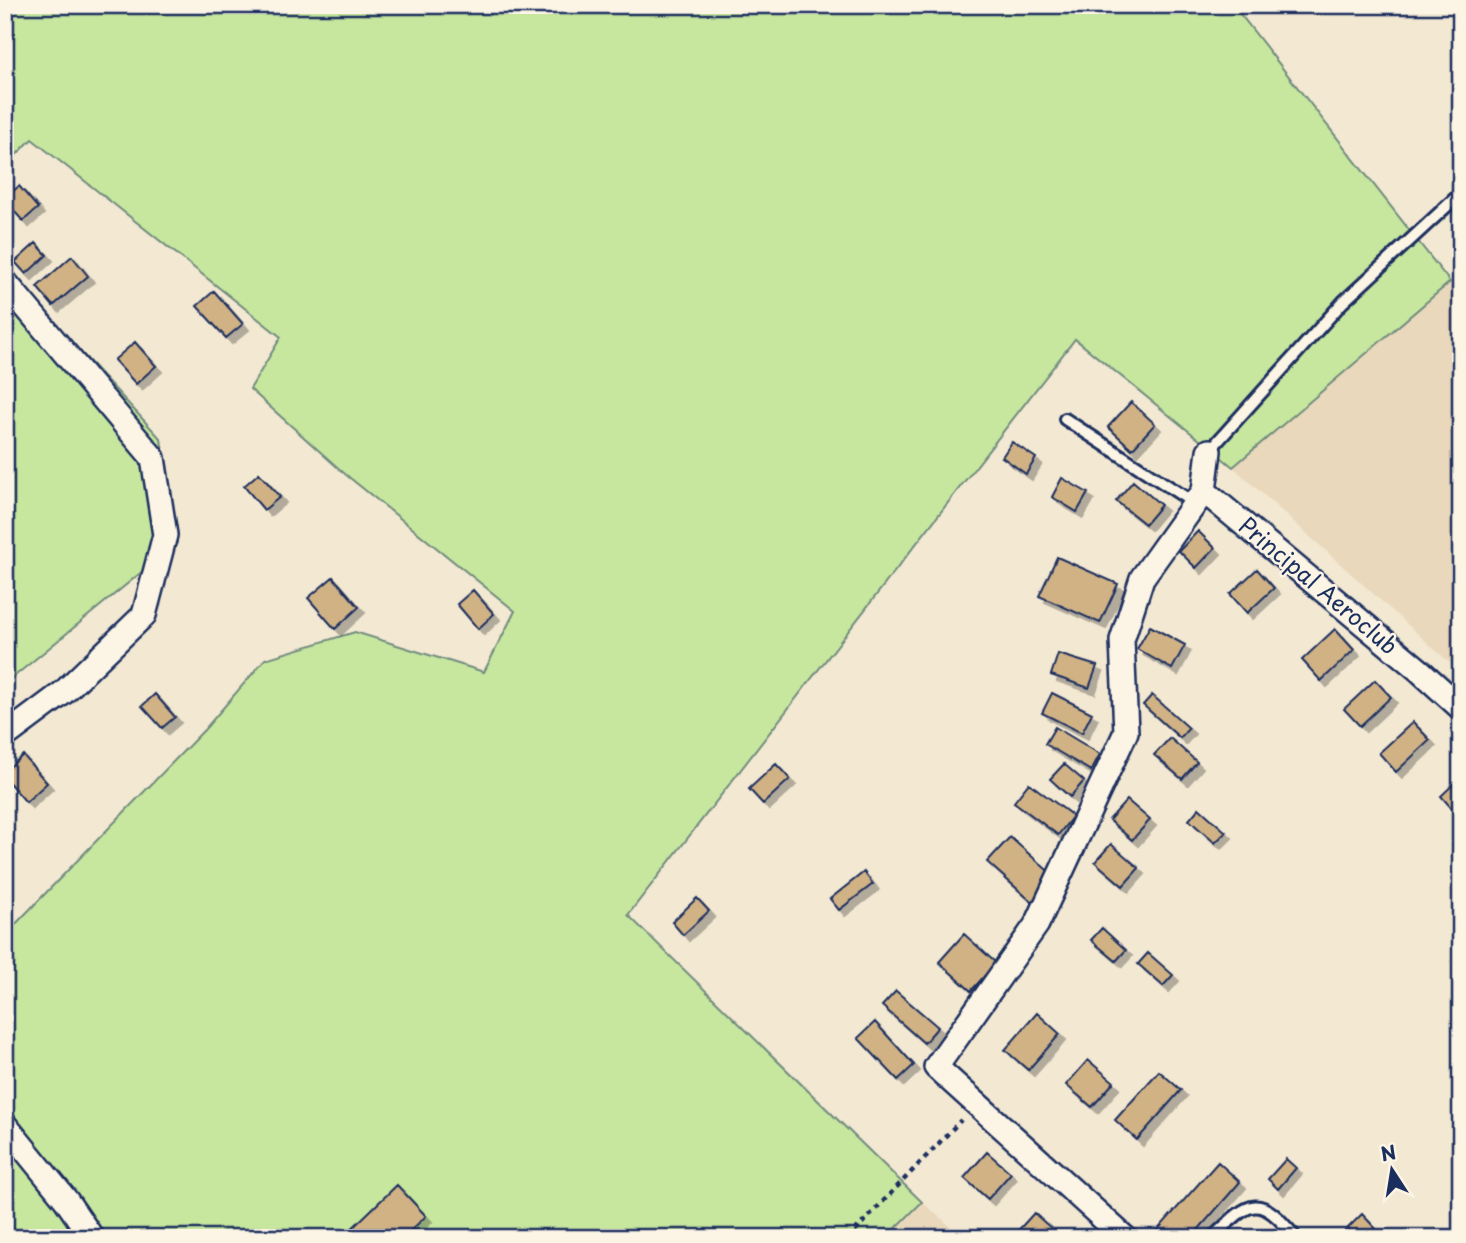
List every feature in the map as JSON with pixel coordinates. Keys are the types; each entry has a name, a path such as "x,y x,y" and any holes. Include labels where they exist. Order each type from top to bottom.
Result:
{"street":[{"path":"5,282 153,458 165,535 144,615 64,692 5,736"},
{"path":"1125,1238 936,1067 1037,924 1126,732 1122,640 1142,578 1199,497 1209,451"},
{"name":"Principal Aeroclub","path":"1199,497 1419,670 1461,708"},
{"path":"5,1125 66,1200 92,1238"}],"lane":[{"path":"1209,451 1343,302 1461,193"},
{"path":"1065,419 1199,497"},
{"path":"1212,1238 1238,1213 1257,1205 1278,1216 1296,1238"}],"path":[{"path":"848,1238 977,1102"}],"shaded area":[{"path":"1461,273 1461,673 1233,467"},
{"path":"922,1202 964,1238 886,1238"}],"green space":[{"path":"5,5 1233,5 1450,282 1233,467 1075,339 628,915 922,1202 886,1238 5,1238 5,935 205,729 265,659 355,632 484,672 515,611 345,474 250,389 281,337 32,139 5,166"},
{"path":"5,270 161,439 177,543 5,684"}],"building":[{"path":"19,186 38,208 23,221 5,201"},
{"path":"36,243 47,255 26,274 15,262"},
{"path":"72,256 88,276 53,306 37,287"},
{"path":"214,291 243,324 226,338 197,306"},
{"path":"135,342 156,366 136,384 114,360"},
{"path":"1131,402 1155,424 1132,449 1108,427"},
{"path":"1012,442 1036,458 1026,474 1002,457"},
{"path":"259,473 280,497 264,510 244,486"},
{"path":"1062,478 1088,493 1077,512 1052,497"},
{"path":"1133,481 1161,505 1145,524 1116,501"},
{"path":"1198,531 1215,548 1196,568 1179,551"},
{"path":"1057,557 1118,584 1100,623 1039,596"},
{"path":"1257,569 1274,588 1247,613 1230,594"},
{"path":"333,577 359,607 335,629 308,598"},
{"path":"473,590 494,614 478,629 457,604"},
{"path":"1150,626 1185,645 1172,669 1137,649"},
{"path":"1335,629 1354,650 1321,681 1302,660"},
{"path":"1058,654 1097,666 1089,688 1051,675"},
{"path":"1375,680 1391,697 1360,726 1344,709"},
{"path":"1052,693 1092,713 1082,733 1042,713"},
{"path":"155,694 175,717 162,728 142,706"},
{"path":"1152,695 1189,728 1180,738 1143,705"},
{"path":"1413,722 1430,740 1396,772 1379,753"},
{"path":"1055,727 1100,754 1091,771 1045,744"},
{"path":"1170,738 1197,762 1182,779 1154,755"},
{"path":"23,755 47,783 26,802 5,778 5,771"},
{"path":"776,764 790,779 763,804 749,789"},
{"path":"1064,764 1084,781 1070,797 1050,779"},
{"path":"1461,777 1461,804 1454,811 1441,796"},
{"path":"1029,783 1073,816 1058,835 1014,802"},
{"path":"1127,800 1150,820 1132,840 1109,820"},
{"path":"1199,808 1226,832 1215,843 1189,820"},
{"path":"1010,837 1055,877 1032,902 987,862"},
{"path":"1111,844 1139,868 1123,886 1095,862"},
{"path":"864,872 873,884 839,910 830,899"},
{"path":"697,898 709,911 683,935 672,922"},
{"path":"1102,928 1126,950 1116,961 1091,940"},
{"path":"964,934 996,963 971,991 939,962"},
{"path":"1148,953 1173,975 1163,986 1138,964"},
{"path":"896,991 938,1027 924,1043 882,1006"},
{"path":"1037,1013 1060,1034 1028,1070 1005,1050"},
{"path":"875,1022 914,1065 898,1080 858,1038"},
{"path":"1088,1060 1114,1082 1092,1107 1066,1085"},
{"path":"1159,1071 1181,1090 1137,1140 1115,1120"},
{"path":"987,1152 1011,1173 988,1199 964,1178"},
{"path":"1286,1159 1296,1168 1278,1189 1268,1179"},
{"path":"1218,1162 1240,1182 1191,1238 1157,1238 1153,1235"},
{"path":"397,1185 426,1216 403,1238 342,1238"},
{"path":"1034,1213 1062,1238 1017,1238 1014,1235"},
{"path":"1362,1214 1376,1229 1367,1238 1338,1238"}]}
